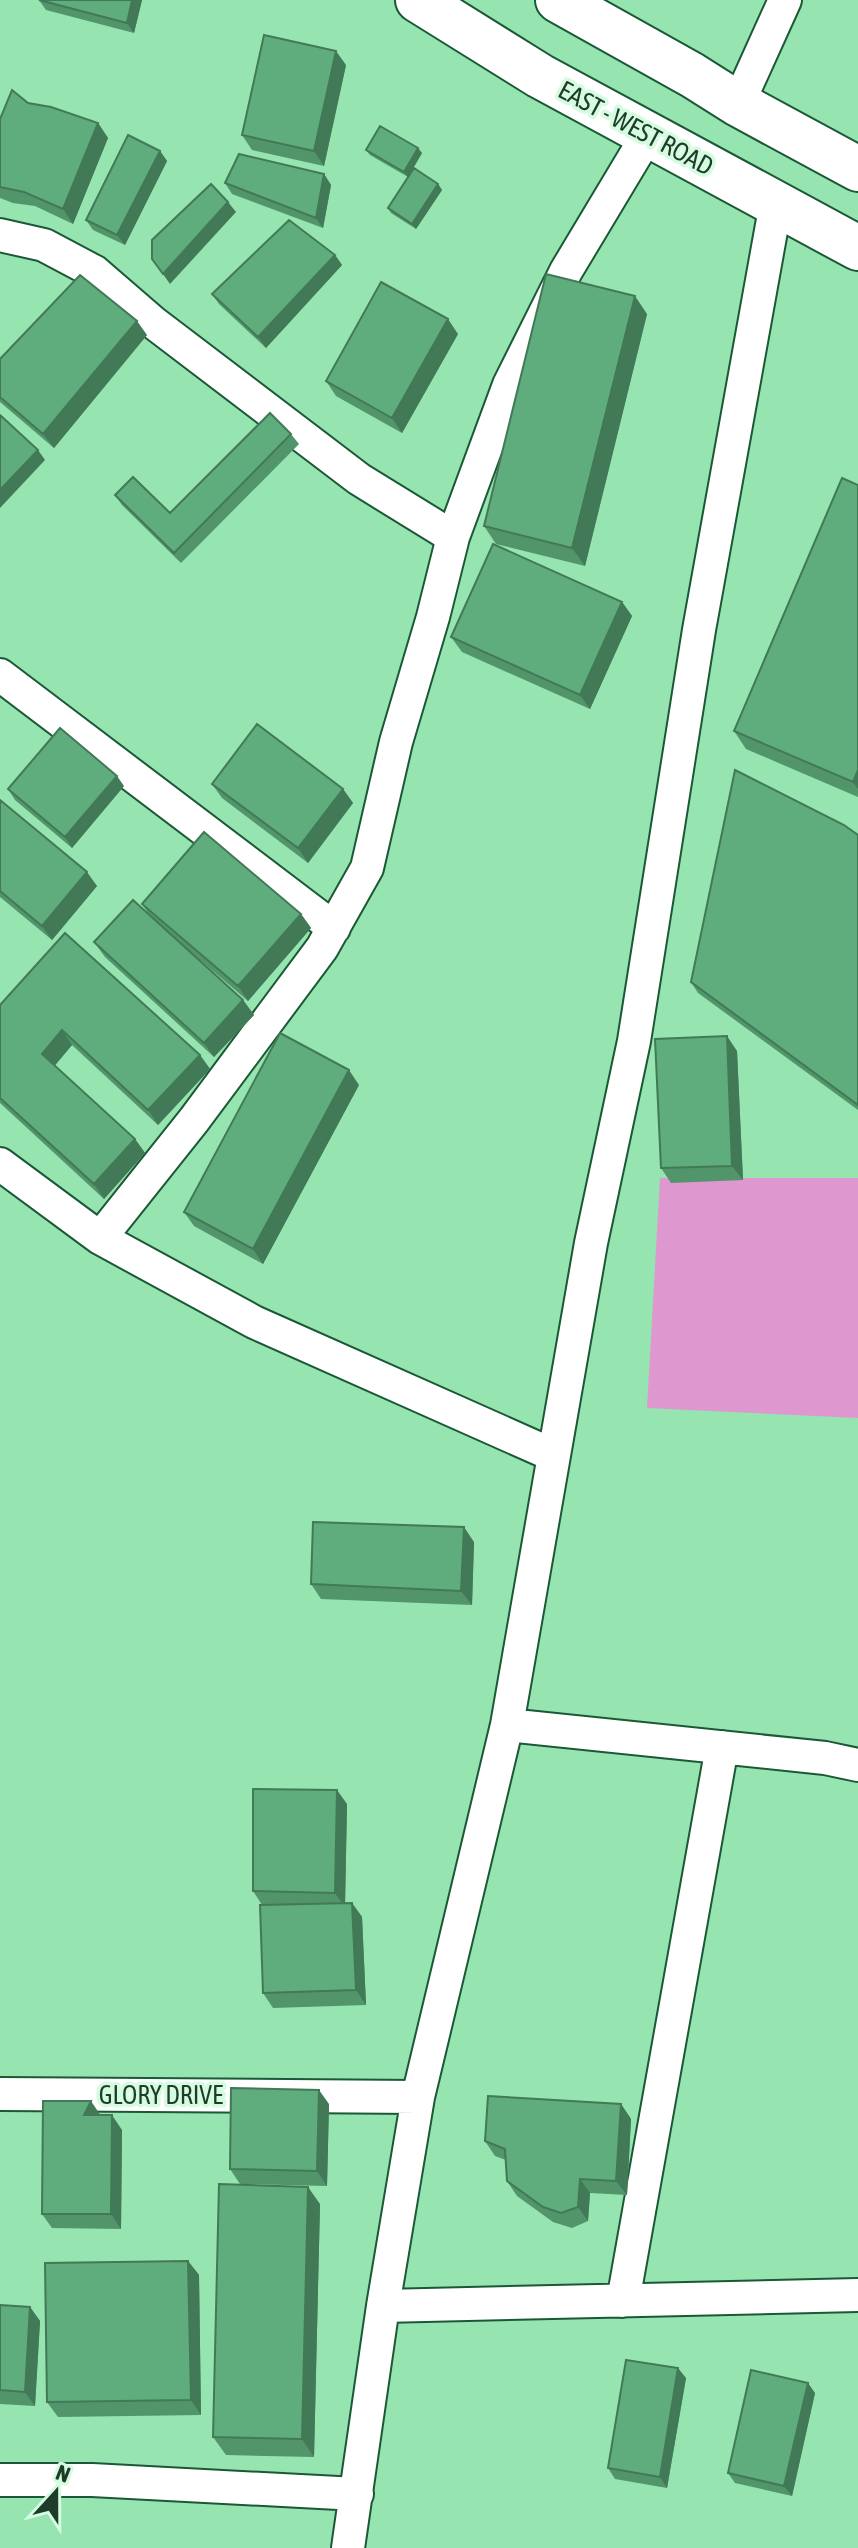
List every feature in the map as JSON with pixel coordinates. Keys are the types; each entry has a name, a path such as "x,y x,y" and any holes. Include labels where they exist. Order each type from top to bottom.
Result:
{"main road":[{"name":"EAST - WEST ROAD","path":"418,0 540,76 858,248"},
{"path":"558,0 858,169"}],"street":[{"path":"738,104 785,0"},
{"path":"100,1238 194,1120 334,928 367,868 396,742 453,537 509,385 566,271 647,136"},
{"path":"348,2548 383,2306 418,2097 507,1725 591,1243 634,1041 699,630 776,203"},
{"path":"0,235 44,245 95,272 154,323 359,479 453,537"},
{"path":"0,675 334,928"},
{"path":"0,1164 100,1238 254,1322 553,1455"},
{"path":"507,1725 825,1758 858,1765"},
{"path":"623,2301 722,1747"},
{"name":"GLORY DRIVE","path":"0,2094 418,2097"},
{"path":"383,2306 858,2295"},
{"path":"0,2480 92,2480 357,2494"}],"shaded area":[{"path":"660,1178 858,1178 858,1418 647,1408"}],"building":[{"path":"39,0 132,0 127,23"},
{"path":"264,35 336,51 314,151 242,135"},
{"path":"12,90 28,103 51,107 98,123 63,209 24,192 0,187 0,119"},
{"path":"380,126 418,148 404,172 366,150"},
{"path":"128,135 160,151 117,235 86,220"},
{"path":"239,154 324,174 316,218 225,183"},
{"path":"414,168 438,184 412,224 388,208"},
{"path":"211,184 228,202 163,274 152,259 152,240"},
{"path":"289,220 335,255 258,337 212,294"},
{"path":"546,274 635,296 572,548 484,526"},
{"path":"80,275 137,321 43,434 0,397 0,359"},
{"path":"381,282 448,319 392,418 326,381"},
{"path":"270,413 291,434 174,553 115,495 133,477 170,513"},
{"path":"0,415 38,450 0,490"},
{"path":"842,478 858,485 858,770 853,782 734,731"},
{"path":"493,544 622,602 580,695 451,637"},
{"path":"257,724 343,789 298,848 212,784"},
{"path":"60,728 117,776 65,837 8,789"},
{"path":"735,770 858,835 858,1105 691,982"},
{"path":"0,800 87,872 42,926 0,891"},
{"path":"204,832 301,914 238,986 142,904"},
{"path":"133,900 243,1000 204,1043 94,942"},
{"path":"65,933 200,1055 148,1110 62,1030 42,1054 135,1139 94,1184 0,1098 0,1005"},
{"path":"280,1033 349,1070 253,1249 184,1212"},
{"path":"727,1036 732,1166 661,1168 655,1039"},
{"path":"313,1522 464,1527 461,1591 311,1584"},
{"path":"253,1789 337,1790 335,1893 253,1891"},
{"path":"352,1903 356,1990 263,1993 260,1905"},
{"path":"231,2088 319,2090 317,2171 230,2169"},
{"path":"488,2096 621,2104 616,2181 580,2179 578,2207 561,2213 543,2207 507,2181 505,2149 485,2141"},
{"path":"43,2101 91,2101 84,2115 112,2115 111,2214 42,2214"},
{"path":"219,2184 308,2187 302,2439 213,2437"},
{"path":"188,2261 191,2400 47,2402 45,2263"},
{"path":"0,2305 30,2307 25,2392 0,2390"},
{"path":"626,2360 678,2368 660,2477 608,2468"},
{"path":"751,2370 808,2383 784,2486 728,2473"}]}
